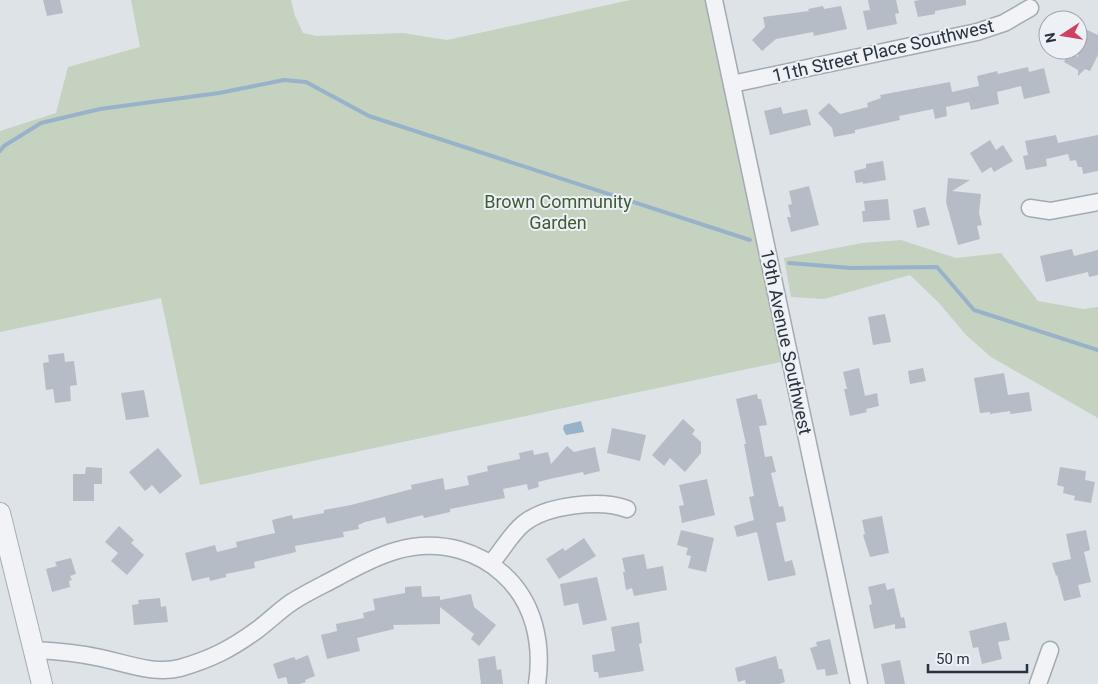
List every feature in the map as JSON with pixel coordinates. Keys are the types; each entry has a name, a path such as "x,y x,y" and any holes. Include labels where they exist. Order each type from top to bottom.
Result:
{"street":[{"name":"19th Avenue Southwest","path":"714,0 859,684"},
{"name":"11th Street Place Southwest","path":"732,84 977,32 1004,23 1030,8"},
{"path":"1030,208 1050,211 1098,202"},
{"path":"491,563 522,525 544,513 570,507 601,504 616,505 627,509"},
{"path":"0,512 42,684"},
{"path":"34,650 61,651 150,668 176,669 216,656 256,630 291,602 351,570 387,553 405,548 432,545 449,547 470,553 491,563 509,580 521,595 533,616 539,650 537,684"},
{"path":"1038,684 1050,650"}],"green space":[{"name":"Brown Community Garden","path":"131,0 291,0 295,16 303,33 317,36 403,33 447,40 630,0 714,0 790,360 200,485 161,298 0,332 0,131 56,113 68,67 140,47"},
{"path":"901,240 956,258 1001,253 1038,301 1083,309 1098,307 1098,418 991,357 966,335 939,303 910,275 824,299 791,297 784,258 862,243"}],"water":[{"path":"581,421 584,432 566,435 563,429 564,425"}],"building":[{"path":"43,0 60,0 63,13 47,16"},
{"path":"868,0 896,0 899,13 895,14 897,24 867,30 863,11 870,10"},
{"path":"966,0 966,5 935,11 935,14 918,17 914,1"},
{"path":"823,6 824,9 841,6 847,29 814,36 813,32 776,39 762,51 752,40 765,27 763,17 809,11 808,9"},
{"path":"1088,30 1098,35 1098,55 1090,71 1085,69 1078,76 1078,70 1064,62 1065,60 1088,60"},
{"path":"1028,67 1029,72 1044,68 1050,93 1024,99 1021,86 997,92 999,104 971,110 969,102 946,107 947,116 935,119 933,109 899,116 900,120 855,130 855,133 834,137 832,128 818,113 829,103 840,114 868,107 867,103 881,98 880,95 950,82 952,92 979,86 977,76 997,71 998,74"},
{"path":"781,107 783,114 807,109 811,125 770,135 764,111"},
{"path":"1056,135 1058,143 1098,135 1098,171 1083,174 1082,167 1078,167 1076,160 1070,161 1068,154 1046,159 1047,166 1026,170 1023,156 1028,155 1025,141"},
{"path":"990,140 996,150 1003,145 1013,161 994,172 991,167 982,173 970,153"},
{"path":"883,161 886,180 863,184 863,182 856,183 854,171 866,168 866,164"},
{"path":"948,178 970,180 952,191 981,194 979,213 982,225 977,226 980,239 958,245 946,202"},
{"path":"809,186 819,225 791,232 787,217 791,217 788,205 792,204 789,191"},
{"path":"888,199 890,220 863,222 862,211 865,211 864,201"},
{"path":"925,207 930,225 917,228 913,210"},
{"path":"1072,249 1074,256 1098,250 1098,275 1089,277 1088,272 1046,282 1040,256"},
{"path":"885,314 891,342 873,345 868,317"},
{"path":"64,353 65,362 74,361 77,385 70,386 71,401 55,403 53,389 46,390 43,363 49,362 48,355"},
{"path":"859,368 865,396 877,393 879,406 866,409 867,412 850,416 844,389 847,389 843,372"},
{"path":"923,368 926,381 910,384 908,371"},
{"path":"1004,373 1008,395 1029,392 1032,411 1010,414 1010,411 990,414 990,412 980,413 974,378"},
{"path":"144,390 149,417 126,420 121,393"},
{"path":"757,394 758,399 761,399 767,425 759,426 765,457 772,456 776,472 771,473 779,507 783,506 786,521 776,523 785,562 792,560 796,575 768,581 757,532 737,537 734,526 754,520 749,497 754,496 744,444 746,444 736,399"},
{"path":"683,419 695,430 692,434 701,442 701,453 685,472 670,458 664,466 652,455"},
{"path":"612,428 646,435 640,461 607,453"},
{"path":"567,446 574,452 595,447 600,471 584,475 583,472 538,482 539,487 528,490 527,484 503,489 505,498 450,509 450,512 424,518 423,515 387,524 385,517 365,522 358,525 359,529 343,532 344,537 295,546 296,552 254,562 255,568 226,574 226,577 210,581 209,577 192,581 185,553 215,545 217,552 237,547 236,542 275,533 272,520 292,515 293,519 324,513 324,510 412,489 411,485 443,478 445,490 469,485 467,476 488,471 487,466 520,459 519,453 533,450 534,455 548,452 551,464"},
{"path":"158,448 182,476 160,494 152,485 145,491 129,472"},
{"path":"86,467 102,468 102,484 94,484 94,501 73,501 73,474 85,474"},
{"path":"1060,467 1086,471 1085,480 1095,482 1091,503 1074,500 1075,496 1063,493 1064,487 1057,485"},
{"path":"707,479 715,515 682,523 679,506 684,505 679,485"},
{"path":"882,516 889,553 870,557 863,535 865,534 862,520"},
{"path":"119,526 134,540 131,543 144,555 127,575 111,561 118,553 105,542"},
{"path":"681,530 714,538 706,572 688,568 691,556 686,555 688,548 677,545"},
{"path":"1086,530 1090,550 1084,552 1091,582 1078,585 1081,597 1064,601 1052,563 1071,559 1066,534"},
{"path":"584,538 596,556 559,579 546,559 563,548 565,551"},
{"path":"644,554 647,569 663,566 667,590 634,596 632,588 626,590 622,558"},
{"path":"71,558 76,574 70,576 72,580 69,581 70,587 52,592 46,569 57,566 55,562"},
{"path":"597,577 607,620 583,625 578,603 564,606 560,584"},
{"path":"885,583 887,590 894,588 901,618 904,617 906,628 895,629 895,624 874,629 869,605 872,604 868,587"},
{"path":"421,586 422,597 440,596 440,600 471,594 474,607 496,625 479,646 471,639 474,634 440,607 440,624 393,625 394,629 357,638 360,651 327,659 321,635 337,631 336,624 364,618 363,613 375,610 373,599 405,593 405,587"},
{"path":"160,598 161,607 166,606 168,622 134,625 132,605 139,604 138,600"},
{"path":"639,622 642,643 639,644 644,671 599,678 598,672 594,672 592,655 615,651 611,627"},
{"path":"1006,622 1010,640 998,642 1002,659 982,664 978,647 973,648 969,631"},
{"path":"830,639 838,674 826,676 825,669 817,670 810,648 817,646 816,642"},
{"path":"308,655 315,676 299,684 288,684 286,677 278,679 273,664 294,657 296,660"},
{"path":"495,656 497,670 501,669 503,684 481,684 478,659"},
{"path":"776,656 785,682 779,684 746,684 745,680 738,682 735,668"},
{"path":"900,660 905,684 885,684 881,664"}],"waterway":[{"path":"0,151 4,146 41,123 100,109 219,93 284,80 306,82 369,116 750,240"},
{"path":"789,263 851,268 937,267 974,310 1098,350"}]}
